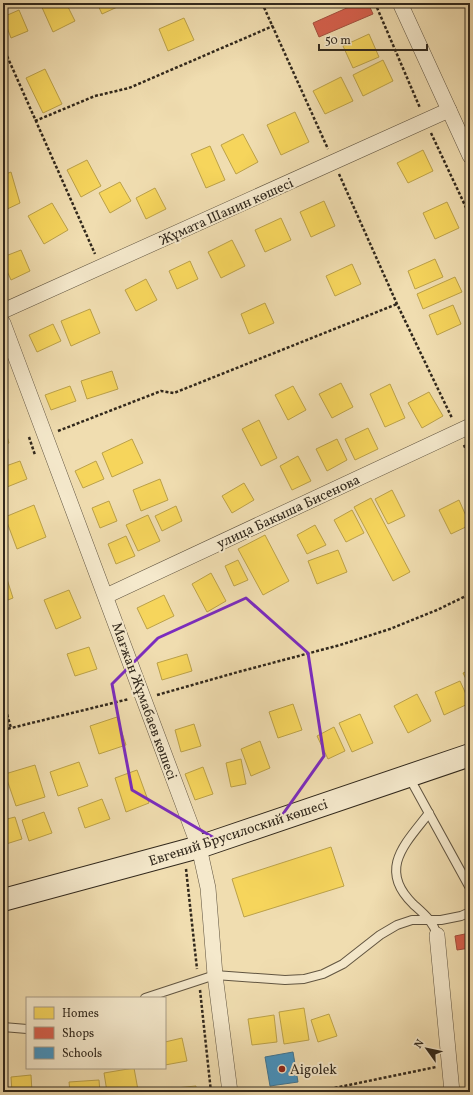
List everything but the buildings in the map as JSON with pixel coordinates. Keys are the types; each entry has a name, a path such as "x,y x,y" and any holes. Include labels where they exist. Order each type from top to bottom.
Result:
{"main road":[{"name":"Евгений Брусилоский көшесі","path":"3,900 192,850 470,755"}],"street":[{"path":"400,3 470,156"},
{"name":"Жұмата Шанин көшесі","path":"3,311 449,110"},
{"name":"Мағжан Жұмабаев көшесі","path":"3,323 145,699 192,850 208,888 215,975 230,1092"},
{"name":"улица Бакыша Бисенова","path":"106,596 464,429"},
{"path":"438,935 452,1092"}],"lane":[{"path":"409,776 470,888"},
{"path":"429,813 402,848 397,858 396,867 397,878 405,895 431,921 438,935"},
{"path":"148,997 215,975 285,980 304,979 317,976 344,964 380,936 397,925 412,920 431,921 460,916 470,912"},
{"path":"3,1027 26,1029"}],"path":[{"path":"262,3 397,304 451,414 464,429"},
{"path":"35,121 95,96 129,88 273,26"},
{"path":"3,48 101,267"},
{"path":"46,436 161,391 174,393 397,304"},
{"path":"28,436 36,457"},
{"path":"3,730 127,699 145,699 238,672 340,645 424,616 470,594"},
{"path":"127,699 130,706"},
{"path":"3,700 12,728"},
{"path":"192,850 198,980 211,1092"},
{"path":"315,1092 450,1064"}],"highlighted area":[{"path":"246,598 308,653 324,756 278,821 216,839 132,790 112,684 158,638"}],"place":[{"name":"Aigolek","path":"282,1069"}]}
